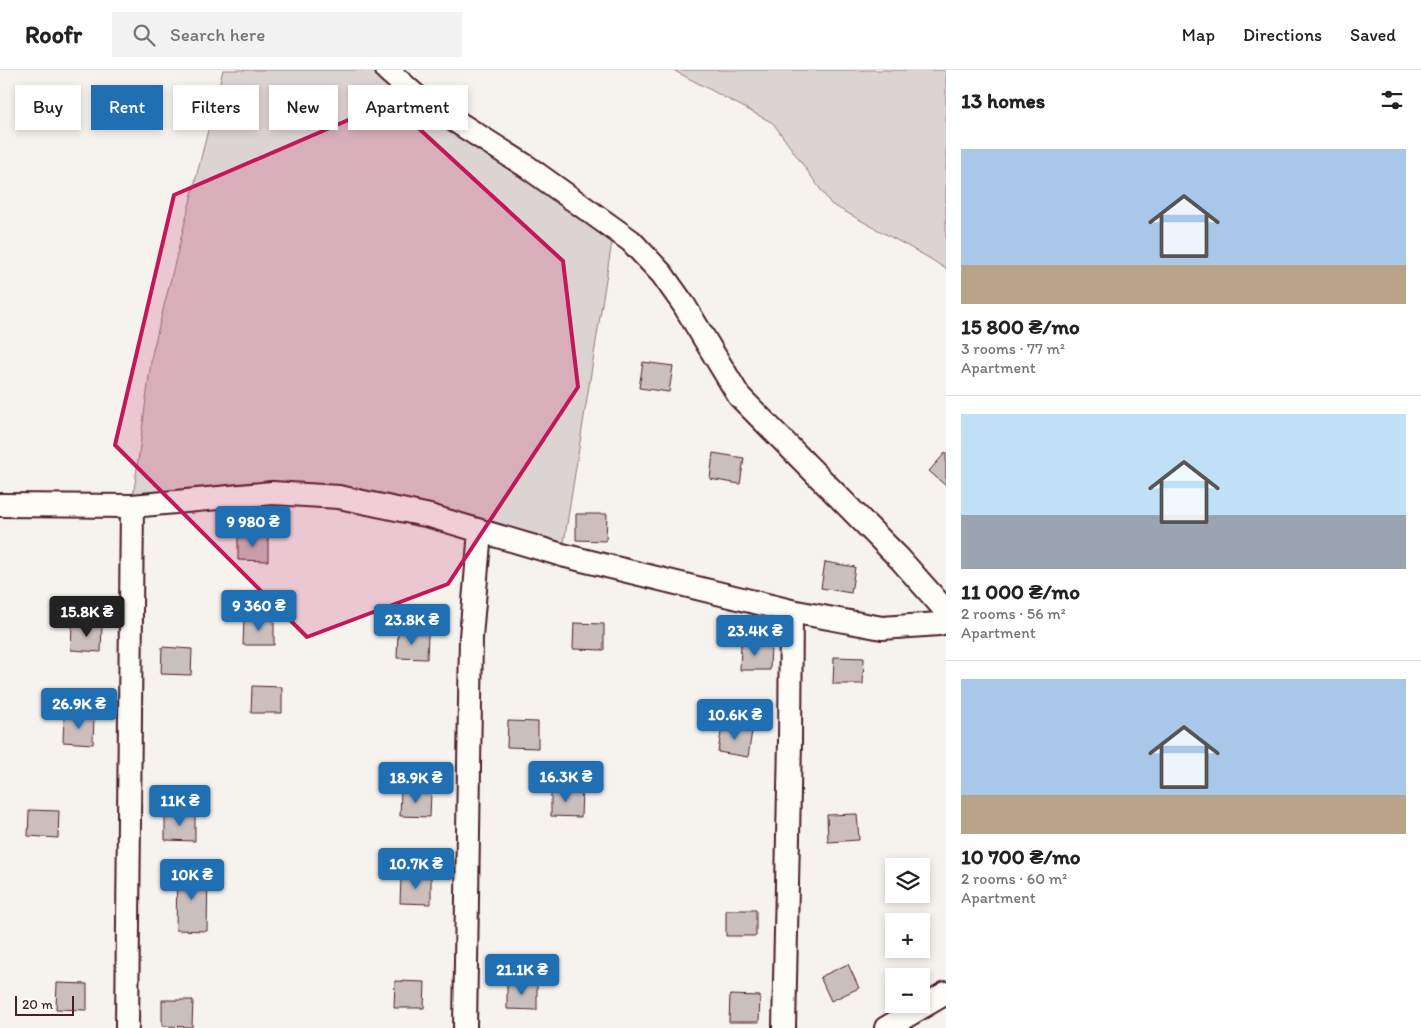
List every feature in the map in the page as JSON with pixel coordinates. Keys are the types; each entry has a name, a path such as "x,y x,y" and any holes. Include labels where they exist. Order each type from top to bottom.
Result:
{"street":[{"path":"387,70 416,96 526,166 631,241 662,274 684,305 740,396 900,559 946,611"},
{"path":"0,505 132,506 272,493 339,497 430,516 562,555 791,611 882,628 946,622"},
{"path":"127,1028 132,506"},
{"path":"465,1028 471,637 480,530"},
{"path":"784,1028 791,611"},
{"path":"886,1028 946,993"}],"highlighted area":[{"path":"390,102 563,261 578,387 448,584 307,637 115,445 174,195"}],"shaded area":[{"path":"223,70 387,70 408,85 348,85 348,130 468,130 468,127 614,229 562,555 339,497 132,506 152,354 208,130 259,130 259,85 219,85"},
{"path":"673,70 946,70 946,269 831,204 773,123"}],"building":[{"path":"643,362 673,366 669,392 639,388"},
{"path":"946,452 946,486 929,471"},
{"path":"713,453 744,458 740,484 710,479"},
{"path":"576,514 607,514 606,541 576,540"},
{"path":"238,534 268,535 268,561 238,560"},
{"path":"825,562 855,567 851,593 821,588"},
{"path":"244,618 274,619 274,645 243,645"},
{"path":"574,623 604,624 604,650 573,649"},
{"path":"72,624 102,625 101,652 71,650"},
{"path":"398,632 428,633 427,659 397,658"},
{"path":"741,643 771,644 770,670 740,670"},
{"path":"162,647 192,649 191,675 161,674"},
{"path":"834,657 864,658 863,684 833,684"},
{"path":"252,686 282,687 282,713 251,713"},
{"path":"64,716 94,717 93,744 63,742"},
{"path":"508,721 538,722 538,748 507,747"},
{"path":"722,726 752,731 748,757 718,752"},
{"path":"401,790 431,791 430,817 400,816"},
{"path":"551,790 582,790 581,817 551,816"},
{"path":"29,810 59,811 58,838 28,836"},
{"path":"165,814 195,814 195,841 165,840"},
{"path":"857,814 859,840 828,842 827,815"},
{"path":"177,871 208,872 207,931 176,930"},
{"path":"401,877 431,877 431,904 400,903"},
{"path":"726,910 756,910 756,936 726,936"},
{"path":"848,964 859,988 831,1001 820,977"},
{"path":"395,981 425,982 424,1008 394,1008"},
{"path":"57,983 87,984 87,1010 56,1009"},
{"path":"507,983 537,984 537,1010 507,1009"},
{"path":"730,995 760,996 759,1022 729,1022"},
{"path":"162,1000 193,1000 192,1027 162,1026"}]}
